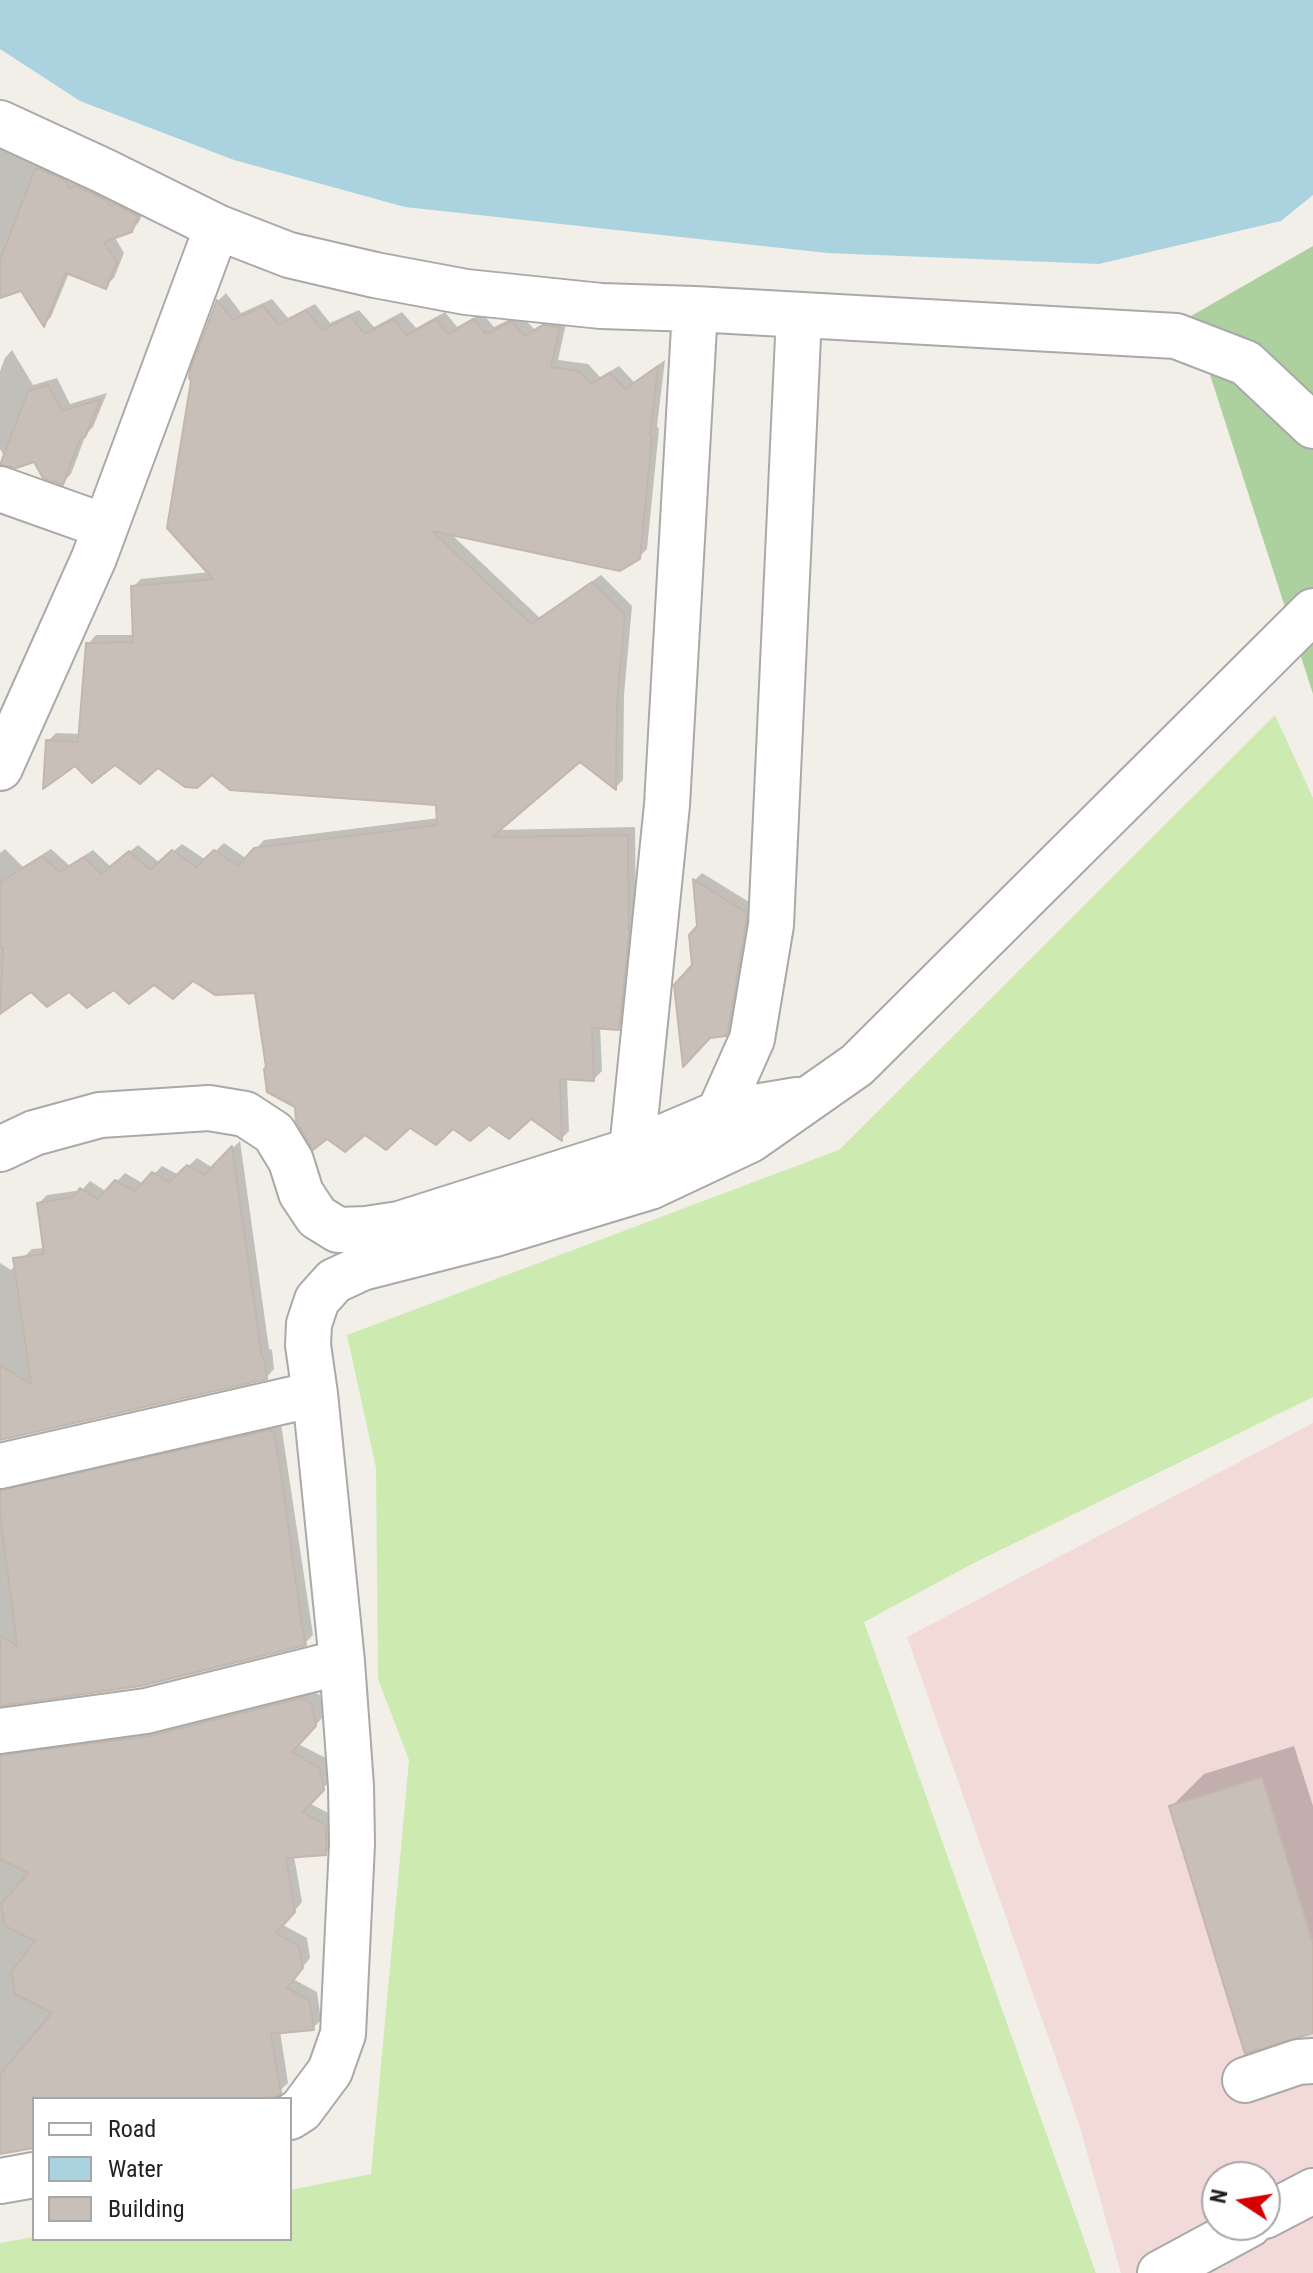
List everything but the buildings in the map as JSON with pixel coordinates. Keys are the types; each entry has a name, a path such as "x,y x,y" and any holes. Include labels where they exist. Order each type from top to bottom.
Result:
{"lane":[{"path":"0,123 217,227 289,255 375,275 466,292 601,306 1176,336 1246,363 1313,426"},
{"path":"0,768 94,558 217,227"},
{"path":"632,1150 667,805 695,309"},
{"path":"719,1113 752,1039 771,925 799,315"},
{"path":"0,489 104,526"},
{"path":"292,2116 301,2110 330,2071 343,2034 352,1844 342,1662 308,1345 309,1324 317,1300 334,1281 362,1268 495,1234 650,1187 750,1140 857,1065 1313,611"},
{"path":"0,1149 34,1133 100,1115 209,1108 245,1114 274,1133 291,1161 301,1193 317,1217 338,1230 366,1229 399,1224 632,1150 719,1113 810,1098"},
{"path":"0,1466 315,1394"},
{"path":"0,1731 146,1711 342,1662"},
{"path":"1245,2080 1298,2062 1313,2061"},
{"path":"0,2181 32,2175"},
{"path":"1281,2208 1313,2191"},
{"path":"1160,2273 1219,2241"}],"shaded area":[{"path":"1313,1423 1313,2273 1121,2273 1079,2124 907,1637"}],"green space":[{"path":"1313,246 1313,694 1191,316"},
{"path":"1275,715 1313,798 1313,1397 972,1564 864,1622 1096,2273 0,2273 0,2243 32,2237 32,2241 292,2241 292,2190 371,2174 409,1760 378,1679 376,1468 347,1335 839,1150"}],"water":[{"path":"0,0 1313,0 1313,195 1281,221 1099,264 827,253 405,207 234,160 80,101 0,49"}]}
